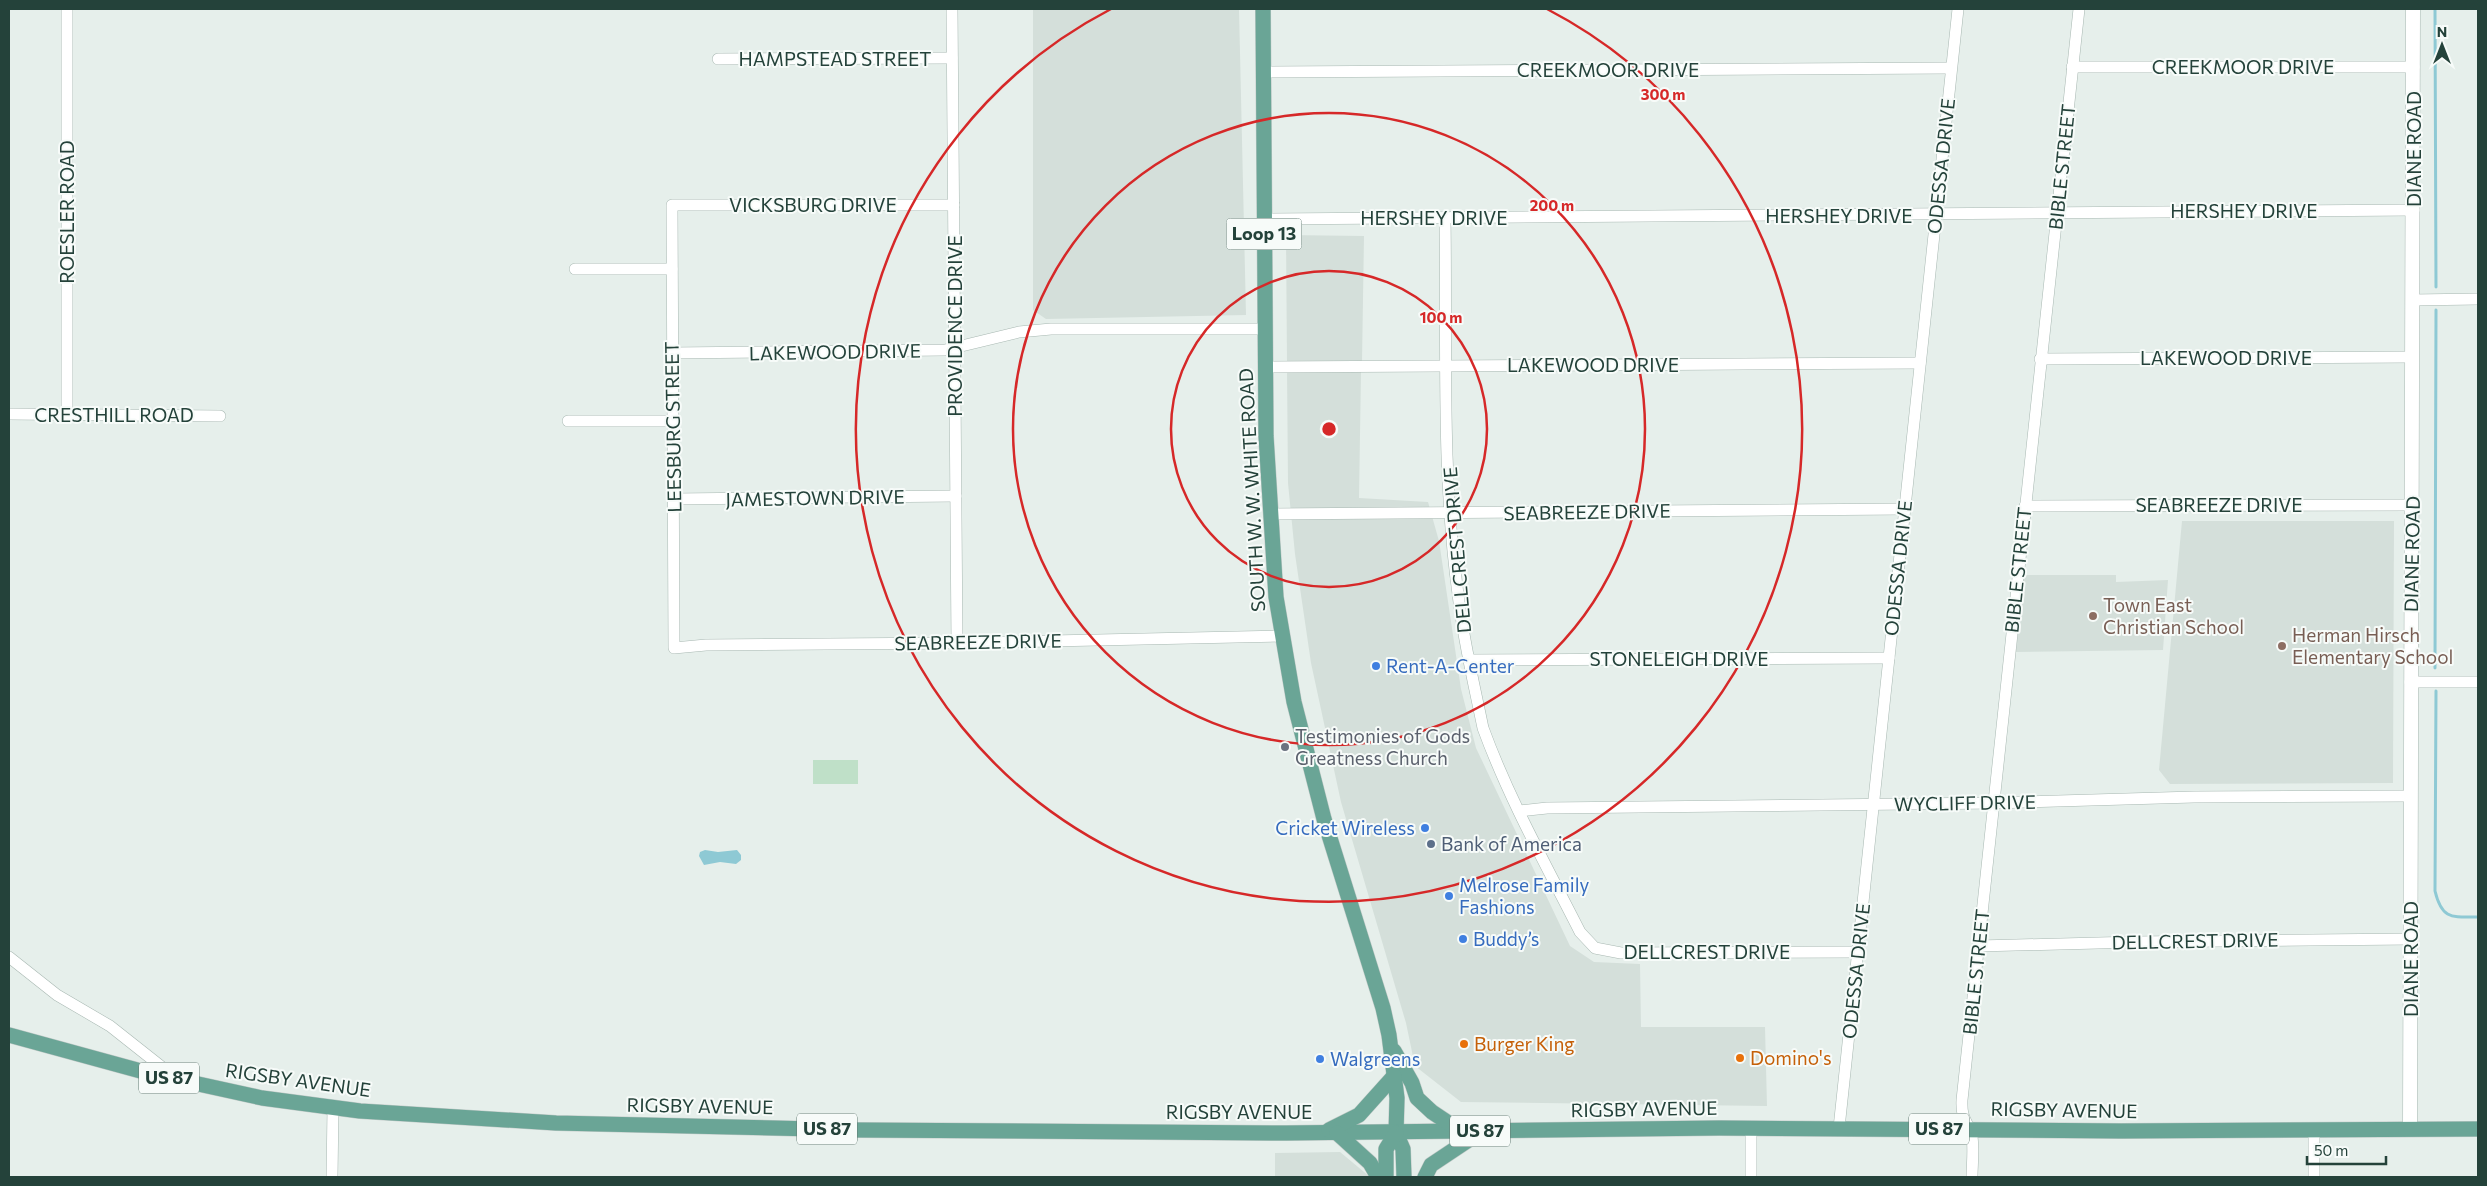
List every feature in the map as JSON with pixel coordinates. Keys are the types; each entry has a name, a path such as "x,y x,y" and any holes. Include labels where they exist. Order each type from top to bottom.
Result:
{"main road":[{"name":"SOUTH W. W. WHITE ROAD","path":"1263,9 1265,367 1274,574 1282,636 1294,702 1324,819 1363,937 1383,1008 1397,1098 1396,1133 1403,1148 1404,1177"},
{"name":"RIGSBY AVENUE","path":"9,1035 178,1079 262,1098 333,1108 556,1123 865,1130 1330,1133 1751,1128 2121,1131 2478,1129"},
{"path":"1390,1044 1412,1084 1417,1098 1432,1112 1462,1132"},
{"path":"1378,1177 1370,1163 1330,1133 1359,1115 1394,1076"},
{"path":"1425,1177 1431,1166 1482,1131"},
{"name":"SOUTH W. W. WHITE ROAD","path":"1386,1177 1386,1149 1396,1133"}],"street":[{"name":"ROESLER ROAD","path":"67,9 67,415"},
{"name":"PROVIDENCE DRIVE","path":"952,9 957,643"},
{"name":"ODESSA DRIVE","path":"1839,1128 1958,9"},
{"name":"BIBLE STREET","path":"1972,1177 1972,1140 1969,1129 1963,1120 1962,1100 2079,9"},
{"name":"DIANE ROAD","path":"2410,1129 2412,940 2410,682 2414,210 2413,9"},
{"name":"HAMPSTEAD STREET","path":"718,60 952,58"},
{"name":"CREEKMOOR DRIVE","path":"2072,67 2414,67"},
{"name":"CREEKMOOR DRIVE","path":"1264,72 1952,68"},
{"name":"VICKSBURG DRIVE","path":"672,205 954,205"},
{"name":"LEESBURG STREET","path":"672,205 674,648"},
{"name":"HERSHEY DRIVE","path":"1264,219 2414,210"},
{"name":"DELLCREST DRIVE","path":"1445,218 1450,513 1457,593 1469,660 1483,728 1519,811 1580,932 1595,948 1621,954 1859,952"},
{"path":"575,269 672,269"},
{"path":"2413,300 2478,299"},
{"name":"LAKEWOOD DRIVE","path":"672,353 925,351 955,348 1019,332 1051,329 1265,329"},
{"name":"LAKEWOOD DRIVE","path":"2040,359 2412,357"},
{"name":"LAKEWOOD DRIVE","path":"1265,367 1920,363"},
{"name":"CRESTHILL ROAD","path":"9,414 220,416"},
{"path":"568,422 673,421"},
{"name":"JAMESTOWN DRIVE","path":"674,500 956,496"},
{"name":"SEABREEZE DRIVE","path":"2025,506 2412,505"},
{"name":"SEABREEZE DRIVE","path":"1270,514 1905,509"},
{"name":"SEABREEZE DRIVE","path":"674,648 706,645 957,643 1282,636"},
{"name":"STONELEIGH DRIVE","path":"1469,660 1889,658"},
{"path":"2410,682 2478,682"},
{"name":"WYCLIFF DRIVE","path":"1519,811 1547,808 1994,803 2194,796 2411,796"},
{"name":"DELLCREST DRIVE","path":"1979,946 2136,942 2412,940"},
{"path":"9,957 57,995 110,1026 178,1079"},
{"path":"332,1177 333,1108"},
{"path":"1751,1128 1751,1177"},
{"path":"2314,1130 2314,1177"}],"shaded area":[{"path":"1033,9 1239,9 1246,315 1046,319 1033,310"},
{"path":"1286,235 1364,236 1362,362 1287,361"},
{"path":"1287,370 1361,371 1359,498 1428,502 1439,541 1461,689 1476,748 1570,946 1594,962 1640,964 1641,1027 1765,1027 1767,1106 1461,1102 1415,1066 1406,1023 1341,802 1311,663 1295,554 1288,483"},
{"name":"Herman Hirsch Elementary School","path":"2182,521 2394,521 2393,783 2170,784 2159,770"},
{"name":"Town East Christian School","path":"2024,575 2116,575 2116,582 2168,580 2163,650 2016,652"},
{"path":"1340,1152 1370,1177 1275,1177 1275,1153"}],"green space":[{"path":"813,760 858,760 858,784 813,784"}],"water":[{"path":"705,850 718,852 737,850 741,855 741,860 736,864 720,862 704,865 699,856 700,852"}],"waterway":[{"path":"2435,9 2436,287"},
{"path":"2435,668 2436,310"},
{"path":"2436,691 2435,891 2441,907 2449,915 2478,917"}],"place":[{"name":"Town East Christian School","path":"2093,616"},
{"name":"Herman Hirsch Elementary School","path":"2282,646"},
{"name":"Rent-A-Center","path":"1376,666"},
{"name":"Testimonies of Gods Greatness Church","path":"1285,747"},
{"name":"Cricket Wireless","path":"1425,828"},
{"name":"Bank of America","path":"1431,844"},
{"name":"Melrose Family Fashions","path":"1449,896"},
{"name":"Buddy’s","path":"1463,939"},
{"name":"Burger King","path":"1464,1044"},
{"name":"Domino's","path":"1740,1058"},
{"name":"Walgreens","path":"1320,1059"}]}
